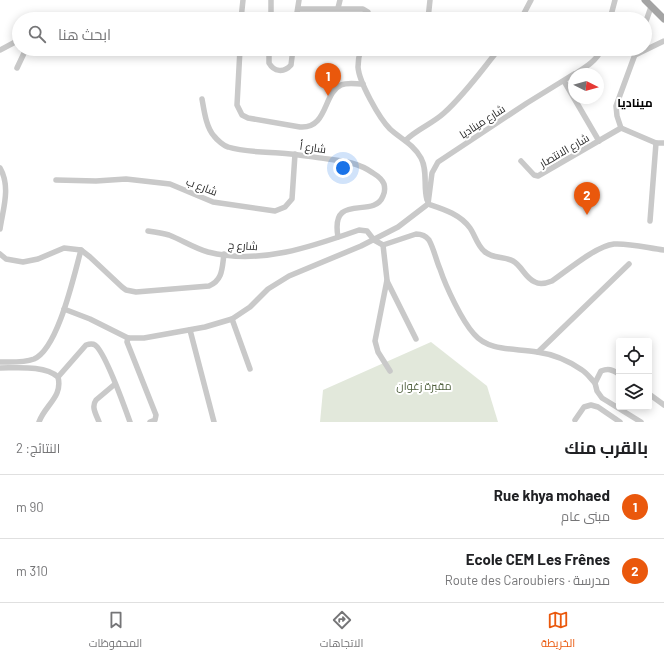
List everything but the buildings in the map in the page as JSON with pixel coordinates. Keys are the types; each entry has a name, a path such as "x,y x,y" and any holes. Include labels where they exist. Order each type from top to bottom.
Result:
{"main road":[{"path":"645,0 664,19"}],"street":[{"path":"242,12 243,0"},
{"path":"270,12 271,0"},
{"path":"297,12 299,0"},
{"path":"338,8 340,0"},
{"path":"429,12 430,0"},
{"path":"525,12 531,0"},
{"path":"612,12 615,0"},
{"path":"649,12 651,7"},
{"path":"298,9 364,9 368,12"},
{"path":"652,47 664,41"},
{"path":"0,50 12,44"},
{"path":"17,68 23,56"},
{"path":"240,56 237,105 242,114 248,118 300,127 309,127 318,120 337,88 346,84 363,84"},
{"path":"269,56 269,63 274,69 281,71 291,65 292,56"},
{"path":"359,56 358,67 363,84 378,115 390,128 406,140 418,153 423,163 425,169 426,197 428,204"},
{"path":"406,140 414,132 443,115 476,80 494,56"},
{"name":"شارع ميناديا","path":"584,68 598,56"},
{"path":"635,56 616,106 617,116 621,128 656,143 664,143"},
{"name":"شارع ميناديا","path":"428,204 432,173 438,162 527,103 568,78"},
{"path":"564,81 599,141"},
{"name":"شارع أ","path":"202,99 205,116 213,136 226,147 250,151 295,154 356,164 367,168 379,178 384,184 384,195 378,204 348,209 341,214 337,224 338,237"},
{"name":"شارع الانتصار","path":"521,161 534,175 538,176 621,128"},
{"path":"650,221 656,143"},
{"name":"شارع ب","path":"56,180 96,181 126,179 170,184 213,202 275,211 285,207 292,199 295,154"},
{"path":"0,168 4,174 6,193 0,229"},
{"path":"64,309 90,319 128,338 144,338 205,327 232,319 250,307 268,289 289,276 374,240 398,227 428,204"},
{"path":"428,204 455,215 470,228 484,251 492,256 511,260 519,266 531,280 539,284 552,281 597,250 606,246 625,244 664,250"},
{"name":"شارع ج","path":"148,231 168,235 207,252 257,257 276,254 362,230 370,233 374,240"},
{"path":"374,240 383,245 416,234 424,236 430,242 440,270 462,316 472,333 491,345 538,352 556,357 583,370 595,383 602,398 641,422"},
{"path":"383,245 387,280 375,341 378,352 390,371"},
{"path":"0,254 6,259 23,262 38,259 64,248 81,250 122,287 126,290 136,292 209,286 217,282 220,278 224,254"},
{"path":"0,362 22,361 35,358 46,348 57,328 64,309 81,250"},
{"path":"538,352 629,264"},
{"path":"387,280 416,339"},
{"path":"232,319 250,369"},
{"path":"190,330 214,422"},
{"path":"128,338 128,342 156,415 155,420 150,422"},
{"path":"39,422 59,390 58,377 86,345 92,344 97,347 103,357 130,422"},
{"path":"0,368 46,370 58,377"},
{"path":"595,383 600,371 607,369 616,372"},
{"path":"99,422 94,409 94,403 115,384"},
{"path":"652,396 664,405"},
{"path":"575,420 584,407 591,404 620,422"}],"green space":[{"name":"مقبرة زغوان","path":"431,342 487,386 498,422 320,422 323,390"}],"place":[{"name":"Rue khya mohaed","path":"328,96"},
{"name":"Ecole CEM Les Frênes","path":"587,215"}],"district":[{"name":"ميناديا","path":"635,102"}]}
